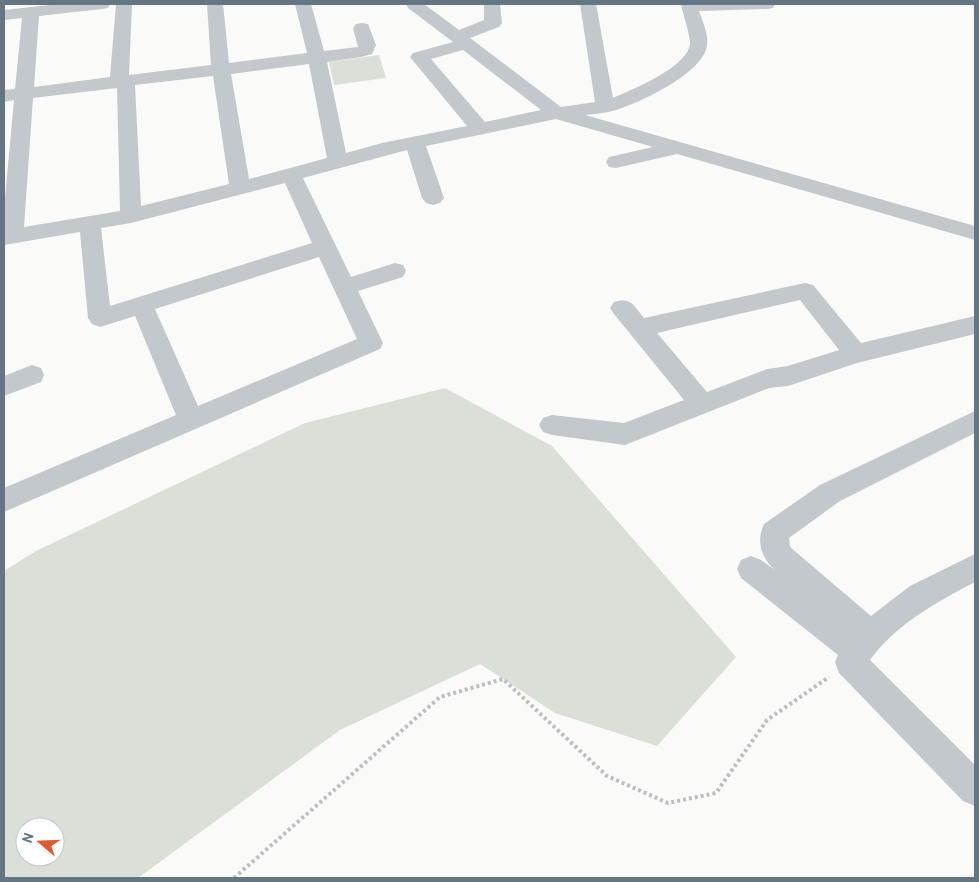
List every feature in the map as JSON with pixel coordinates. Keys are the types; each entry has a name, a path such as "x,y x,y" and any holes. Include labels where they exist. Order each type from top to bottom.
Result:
{"street":[{"path":"4,15 102,4"},
{"path":"124,4 122,82 131,216"},
{"path":"215,4 222,70 240,188"},
{"path":"303,4 317,58 338,161"},
{"path":"414,4 557,114 975,233"},
{"path":"481,130 419,57 462,41 492,24 492,4"},
{"path":"588,4 605,106"},
{"path":"31,12 8,237 131,216 338,161 414,143 605,106 649,89 684,67 696,53 700,43 689,5 766,4"},
{"path":"4,96 361,52 366,50 367,45 362,28"},
{"path":"414,143 433,198"},
{"path":"616,162 676,148"},
{"path":"4,499 371,343 291,175"},
{"path":"90,224 100,318 326,247"},
{"path":"344,287 395,271"},
{"path":"639,328 806,291 856,354"},
{"path":"142,305 190,420"},
{"path":"622,308 702,404"},
{"path":"552,425 626,434 766,380 788,376 856,354 975,325"},
{"path":"4,386 32,375"},
{"path":"975,421 830,493 774,533 776,553 975,789"},
{"path":"859,650 920,596 975,567"},
{"path":"751,570 859,650"}],"path":[{"path":"234,878 440,696 504,679 608,776 668,803 716,793 768,720 859,650"}],"shaded area":[{"path":"379,55 386,78 334,85 329,62"},
{"path":"445,388 552,446 736,657 657,746 555,713 480,664 340,730 138,878 4,878 4,571 36,551 305,423"}]}
